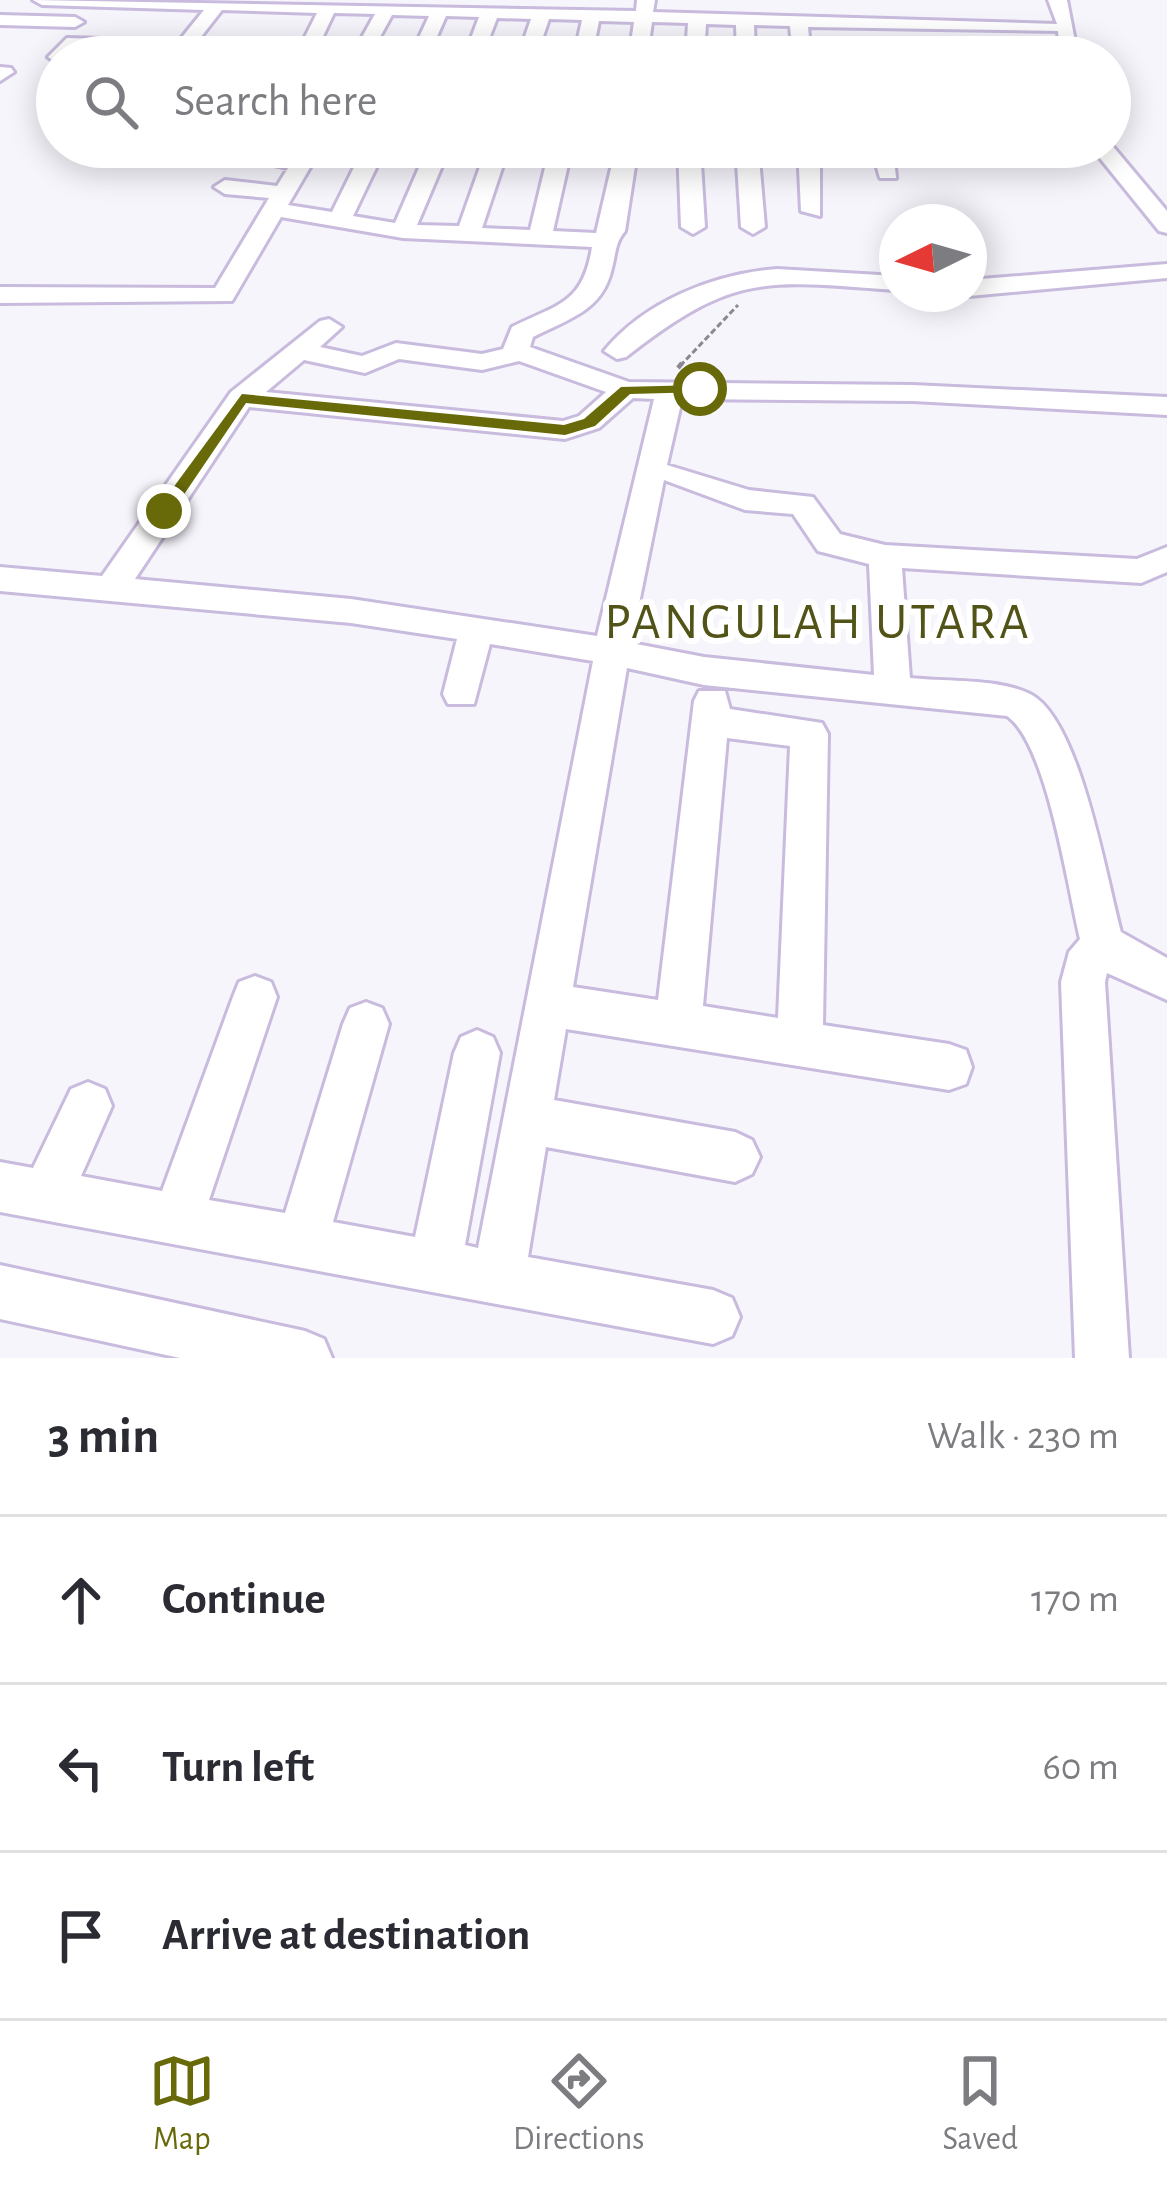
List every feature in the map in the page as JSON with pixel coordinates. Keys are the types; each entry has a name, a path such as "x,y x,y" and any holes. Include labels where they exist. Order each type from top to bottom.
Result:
{"street":[{"path":"0,11 13,0"},
{"path":"42,0 219,3 322,20"},
{"path":"845,0 851,36"},
{"path":"192,36 219,3"},
{"path":"987,5 1055,28"},
{"path":"0,20 200,25 322,20 414,6 438,15 591,18 645,10 746,19 1055,28"},
{"path":"372,36 385,12"},
{"path":"428,36 438,15"},
{"path":"481,36 489,16"},
{"path":"534,36 541,16"},
{"path":"587,36 591,18"},
{"path":"746,19 746,36"},
{"path":"314,36 322,20"},
{"path":"798,20 800,36"},
{"path":"1011,36 1055,28"},
{"path":"0,41 36,50"},
{"path":"0,295 64,292 215,299 230,288 299,168"},
{"path":"340,219 365,168"},
{"path":"404,231 430,168"},
{"path":"468,235 491,168"},
{"path":"540,238 556,168"},
{"path":"515,353 521,333 584,305 614,224 623,168"},
{"path":"690,168 692,226"},
{"path":"749,168 753,227"},
{"path":"810,168 812,211"},
{"path":"886,168 887,173"},
{"path":"1120,168 1167,226"},
{"path":"225,188 404,231 540,238 604,249"},
{"path":"987,286 1167,271"},
{"path":"617,351 669,307 705,288 755,276 879,283"},
{"path":"112,587 242,398 329,327"},
{"path":"304,352 365,365 403,350 482,362 515,353 626,390 913,393 1167,406"},
{"path":"498,1278 612,655 670,389"},
{"path":"242,398 565,430 589,422 626,390"},
{"path":"674,472 745,500 802,504 829,543 885,556 1142,572 1167,558"},
{"path":"885,556 893,692"},
{"path":"0,579 112,587 476,630 716,672 1015,703 1037,718 1064,791 1102,944 1166,986"},
{"path":"461,694 476,630"},
{"path":"678,1025 716,672"},
{"path":"710,721 809,734 800,1044"},
{"path":"1102,944 1085,967 1083,982 1102,1358"},
{"path":"177,1219 255,997"},
{"path":"549,1005 949,1067"},
{"path":"302,1242 366,1024"},
{"path":"435,1266 477,1053"},
{"path":"88,1106 23,1191 712,1318"},
{"path":"528,1120 735,1156"},
{"path":"0,1292 305,1358"}],"path":[{"path":"670,389 690,348 721,330 742,298 705,288"}],"district":[{"name":"PANGULAH UTARA","path":"818,620"}],"route":[{"path":"164,511 242,398 565,430 589,422 626,390 700,389"}]}
